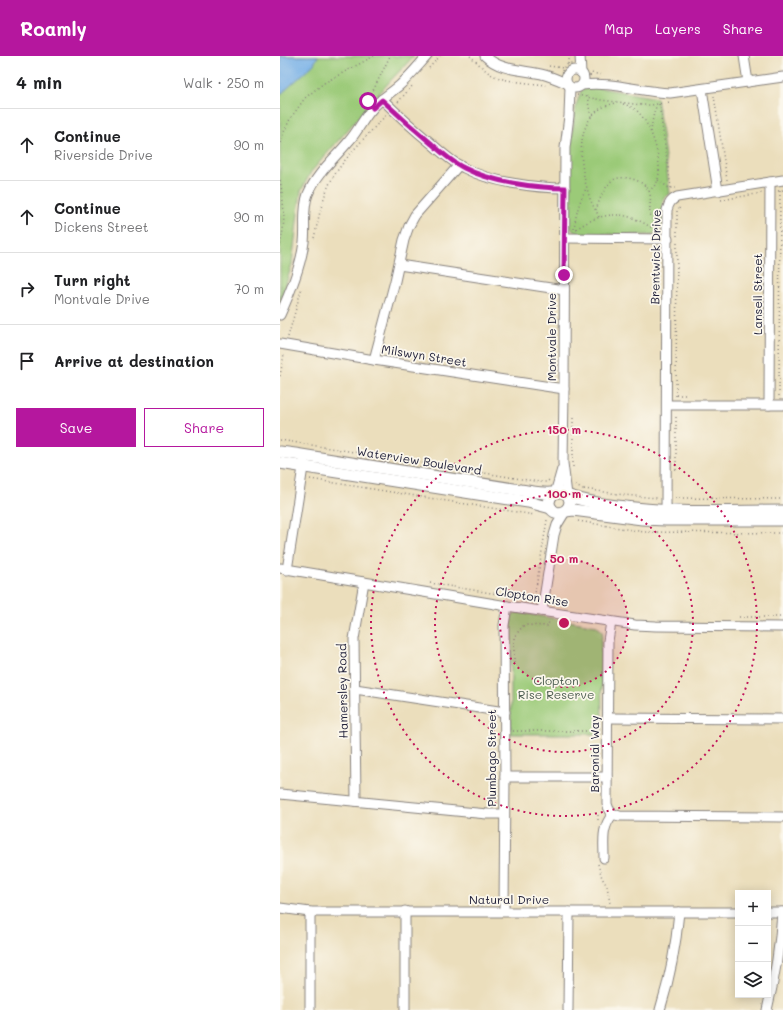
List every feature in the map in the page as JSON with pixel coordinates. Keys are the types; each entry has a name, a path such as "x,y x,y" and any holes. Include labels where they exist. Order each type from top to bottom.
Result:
{"street":[{"path":"280,315 290,292 304,244 304,214 308,194 321,173 350,141 373,108 401,84 427,56"},
{"path":"485,56 494,63 510,69 579,83 604,80 663,93 677,93 783,77"},
{"name":"Montvale Drive","path":"579,56 569,69 566,78 579,83"},
{"name":"Montvale Drive","path":"568,496 563,463 565,148 569,116 579,83 579,56"},
{"path":"744,56 748,82"},
{"path":"545,75 569,69 576,70 579,83"},
{"path":"702,89 718,196"},
{"path":"382,100 443,154 474,173 507,182 548,188 565,188"},
{"path":"374,360 399,265 404,240 409,226 415,215 459,165"},
{"name":"Brentwick Drive","path":"666,516 667,210 671,201 677,197 718,196 783,180"},
{"name":"Lansell Street","path":"769,405 770,182"},
{"path":"565,238 668,238"},
{"path":"399,265 564,290"},
{"name":"Milswyn Street","path":"283,344 374,360 564,389"},
{"path":"667,405 783,405"},
{"name":"Waterview Boulevard","path":"280,452 303,466"},
{"name":"Waterview Boulevard","path":"280,463 539,493 556,490"},
{"name":"Montvale Drive","path":"556,490 563,463"},
{"path":"283,569 303,466"},
{"name":"Waterview Boulevard","path":"423,480 528,502 551,509"},
{"path":"554,535 549,500 556,490 563,492 568,496 588,502 638,509 666,516 783,520"},
{"path":"546,612 554,535 557,524 570,504 568,496"},
{"path":"551,509 558,513 573,510 642,519 666,516 783,511"},
{"name":"Clopton Rise","path":"283,569 507,606 635,625 783,627"},
{"name":"Hamersley Road","path":"356,801 354,639 364,582"},
{"name":"Plumbago Street","path":"504,911 504,625 507,606"},
{"name":"Baronial Way","path":"611,622 608,641 607,804 608,808 613,814"},
{"path":"355,689 505,712"},
{"path":"607,718 783,719"},
{"path":"505,777 607,777"},
{"path":"280,794 487,814 504,814"},
{"path":"604,858 605,826 613,814 620,816 783,817"},
{"name":"Natural Drive","path":"280,908 310,912 735,912"},
{"path":"405,911 405,1010"},
{"path":"310,912 310,1010"},
{"path":"568,1010 569,912"},
{"path":"660,1010 669,980 680,912"},
{"path":"767,1010 778,958 783,912 771,912"}],"path":[{"path":"280,144 290,119 305,98 329,80 374,56"},
{"path":"373,108 368,102 368,99 390,56"},
{"path":"430,67 440,56"},
{"path":"569,69 570,56"},
{"path":"579,83 591,72 604,80"},
{"path":"579,83 587,97 591,117"},
{"path":"579,83 587,97 642,105 659,104"},
{"path":"313,241 328,186 337,171 414,85"},
{"path":"714,96 727,180"},
{"path":"600,217 591,202 584,176 581,144 583,134 591,117 605,105 618,102 634,108 646,121 655,145 659,164 658,180 655,186 649,191"},
{"path":"651,133 655,109 659,104"},
{"path":"658,180 671,188 659,104"},
{"path":"587,187 579,204 574,230 587,222 600,217 616,215 634,218 645,223 658,232 651,215 649,191 640,182 631,178 617,178 613,180 604,191 596,211"},
{"path":"280,180 284,209 280,245"},
{"path":"718,196 782,191 779,396"},
{"path":"676,475 677,211 681,206"},
{"path":"280,376 283,344 302,287"},
{"path":"573,415 573,469"},
{"path":"280,440 540,482 547,482 550,480 556,490"},
{"path":"303,466 537,515"},
{"path":"583,489 631,496 666,499 783,499"},
{"path":"534,600 546,520"},
{"path":"514,669 515,635 525,625 548,626 546,612 552,603"},
{"path":"505,731 598,731"}],"green space":[{"path":"280,56 414,56 391,80 311,172 301,191 292,264 280,304"},
{"path":"595,87 657,98 670,194 663,200 662,227 654,234 581,234 573,231 570,225 570,149 576,105 581,91 584,88"},
{"name":"Clopton Rise Reserve","path":"517,612 597,626 603,633 601,641 602,734 511,734 511,616"}],"water":[{"path":"280,56 318,56 314,64 280,95"}],"route":[{"path":"368,101 373,108 382,100 443,154 474,173 507,182 548,188 565,188 564,275"}]}
